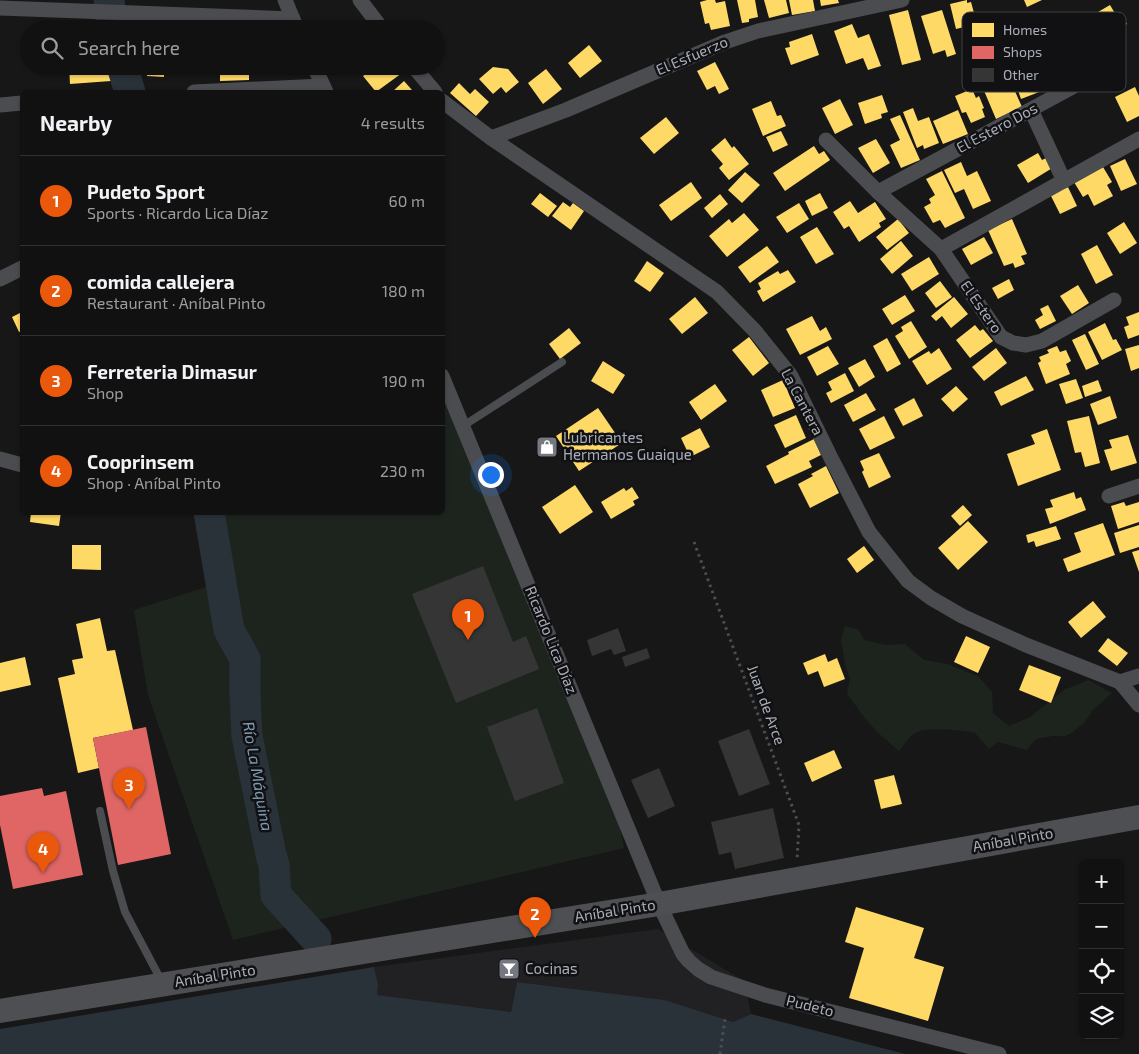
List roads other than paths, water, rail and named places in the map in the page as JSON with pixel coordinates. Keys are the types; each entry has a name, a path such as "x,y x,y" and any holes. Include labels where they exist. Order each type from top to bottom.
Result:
{"main road":[{"name":"Aníbal Pinto","path":"0,1011 659,904 1138,819"}],"street":[{"path":"285,0 293,20"},
{"path":"360,0 375,20"},
{"name":"El Esfuerzo","path":"491,138 566,110 725,42 758,31 902,0"},
{"path":"0,8 18,4 98,12 232,20"},
{"path":"318,75 324,90"},
{"path":"421,75 433,90"},
{"name":"El Estero Dos","path":"878,192 1064,92"},
{"name":"La Cantera","path":"445,102 491,138 717,292 755,331 791,376 869,532 908,581 931,598 962,616 1026,645 1120,682 1139,705"},
{"path":"0,105 20,104"},
{"path":"1031,110 1064,181"},
{"path":"941,249 1139,139"},
{"name":"El Estero","path":"826,140 878,192 941,249 1001,337 1013,343 1026,345 1042,341 1114,300"},
{"path":"0,279 20,269"},
{"name":"Ricardo Lica Díaz","path":"445,383 659,904"},
{"path":"0,459 20,464"},
{"path":"1109,496 1139,486"},
{"path":"1120,682 1139,676"},
{"name":"Pudeto","path":"659,904 683,954 693,965 711,977 765,994 999,1054"}],"lane":[{"path":"463,426 562,362"},
{"path":"100,811 113,871 125,912 164,984"}],"waterway":[{"name":"Río La Máquina","path":"109,0 111,20"},
{"name":"Río La Máquina","path":"125,75 129,90"},
{"name":"Río La Máquina","path":"210,515 229,630 245,659 247,736 274,865 276,895 316,939"}],"place":[{"name":"Lubricantes Hermanos Guaique","path":"547,447"},
{"name":"Pudeto Sport","path":"468,640"},
{"name":"Ferreteria Dimasur","path":"129,809"},
{"name":"Cooprinsem","path":"43,873"},
{"name":"comida callejera","path":"535,938"},
{"name":"Cocinas","path":"509,969"}]}
